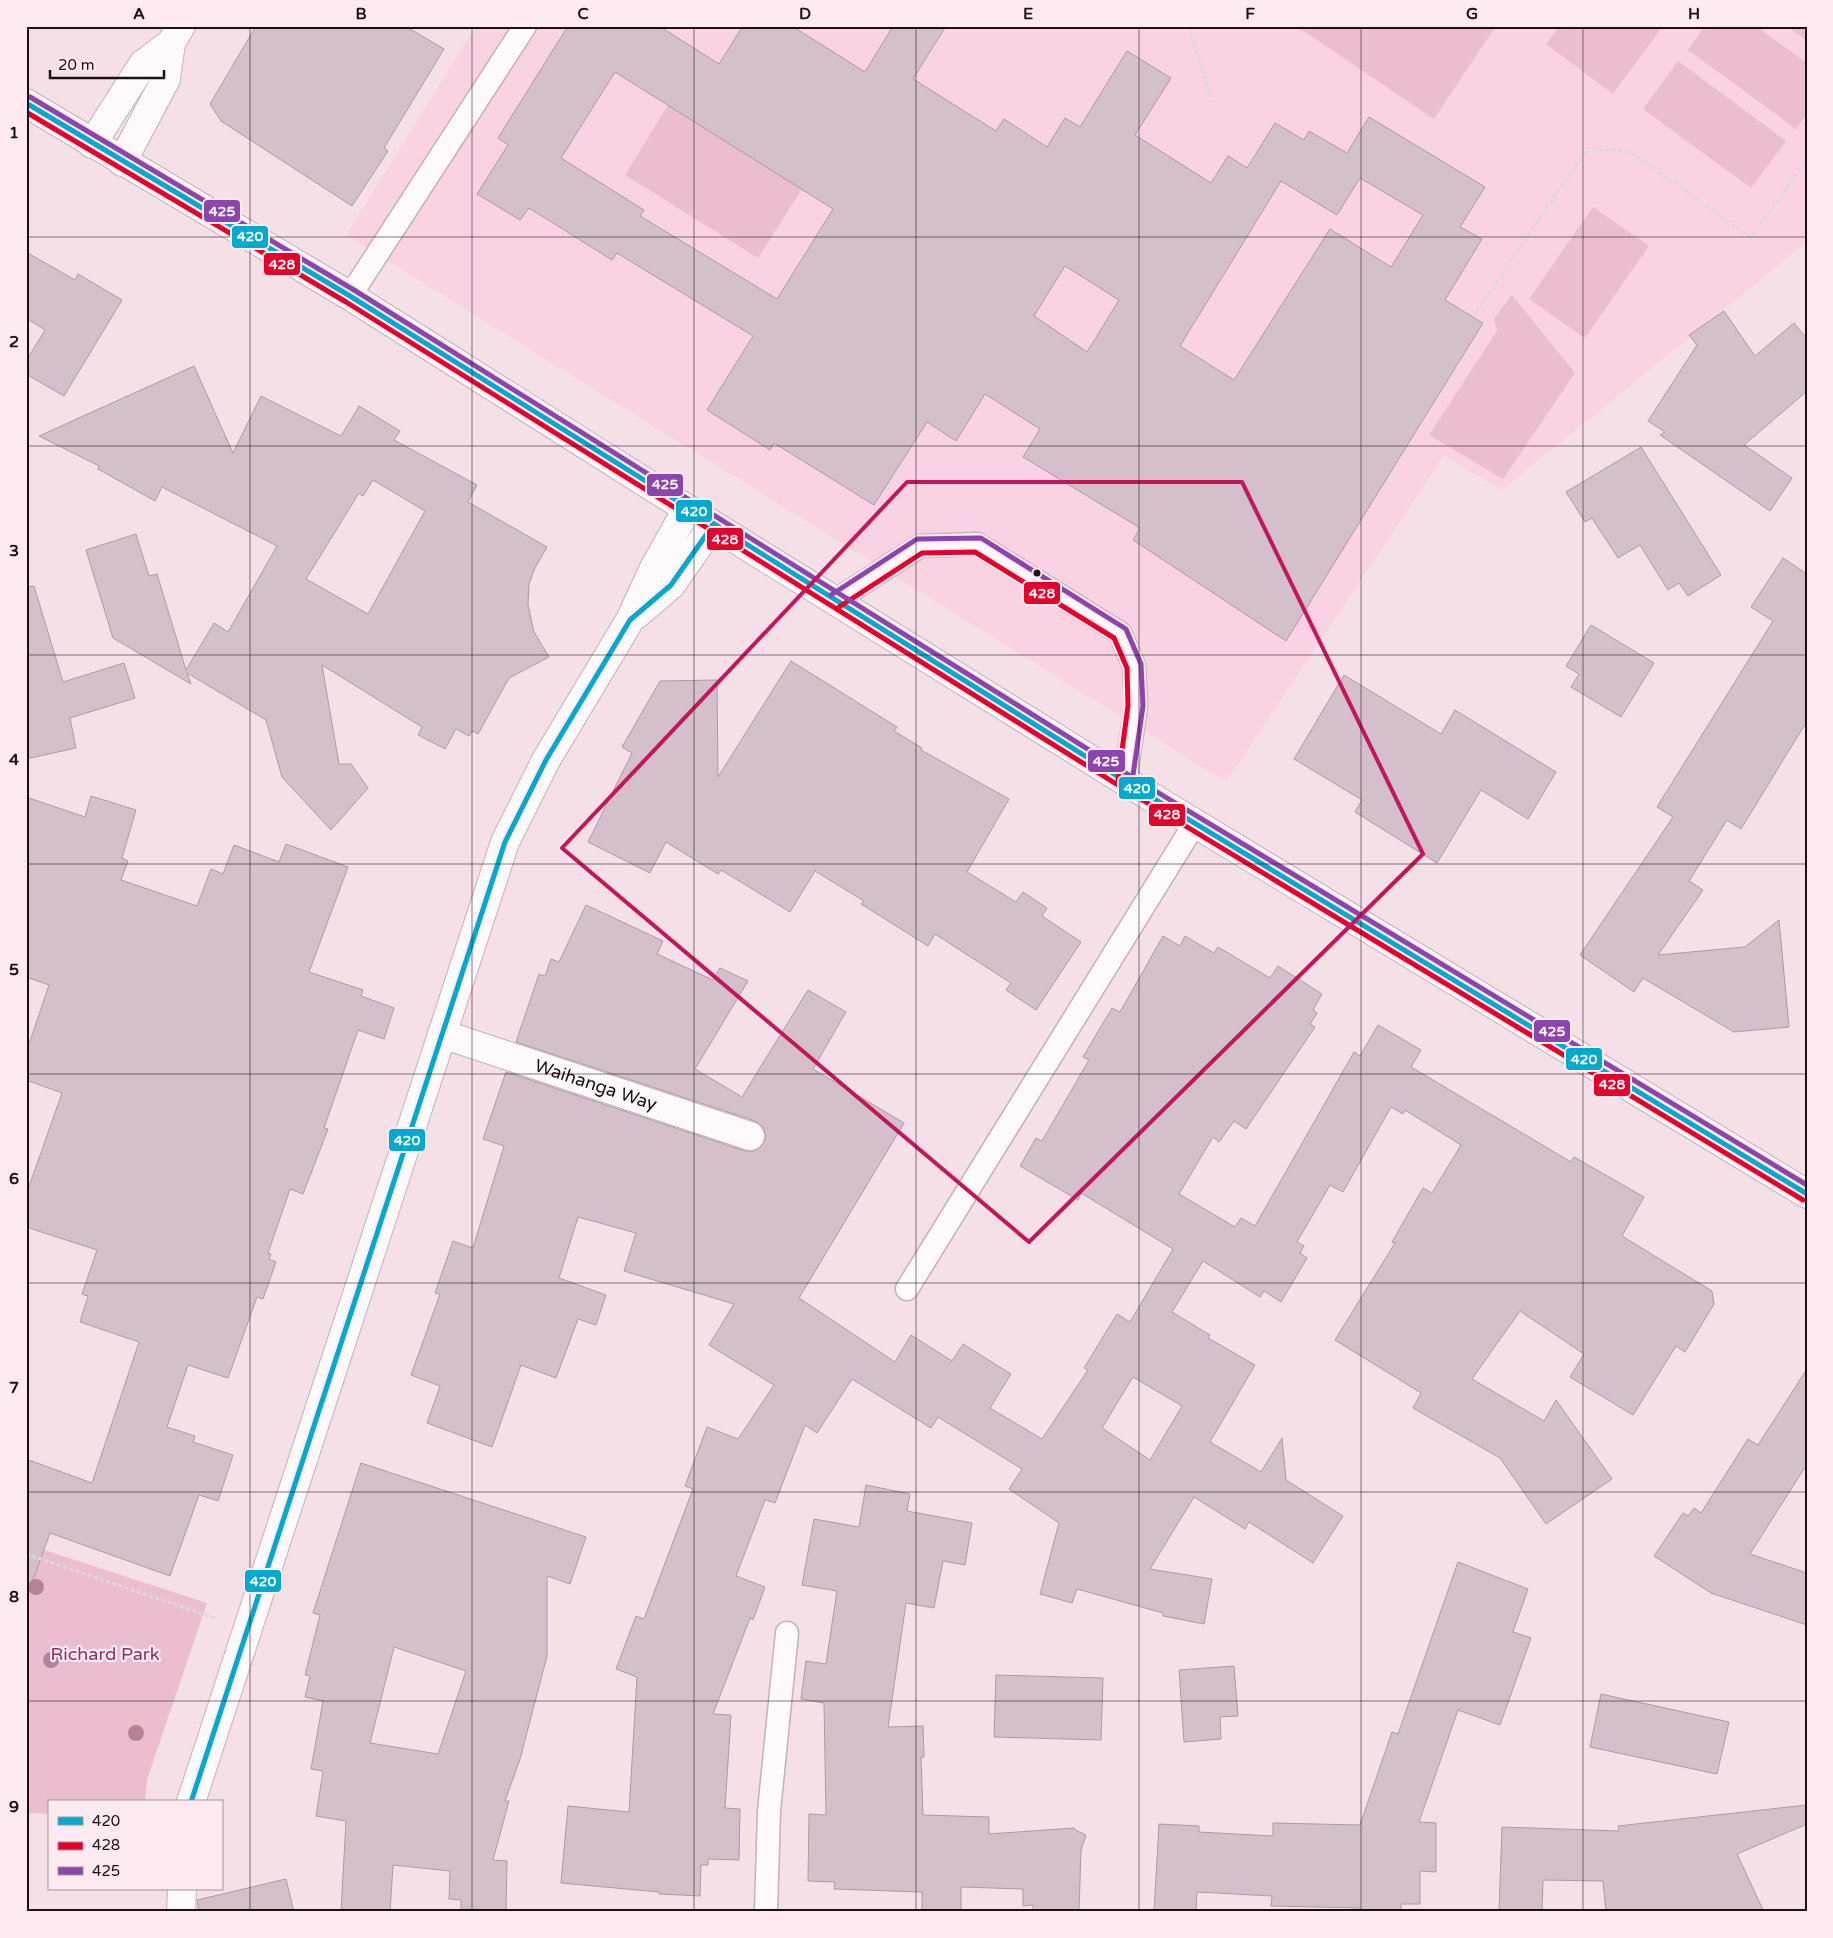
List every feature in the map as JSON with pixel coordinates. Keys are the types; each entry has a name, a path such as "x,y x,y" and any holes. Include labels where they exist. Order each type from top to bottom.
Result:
{"street":[{"path":"122,162 166,79 176,35"},
{"path":"92,144 143,64 176,35"},
{"path":"26,103 122,162 350,296 713,526 1125,780 1807,1194"},
{"path":"192,1800 505,842 546,760 630,620 653,570 687,509"},
{"path":"630,620 671,585 713,526"},
{"name":"Waihanga Way","path":"442,1034 750,1136"},
{"path":"181,1912 182,1890"}],"lane":[{"path":"350,296 525,26"},
{"path":"835,601 920,546 977,544 1120,633 1134,666 1135,674 1136,706 1125,780"},
{"path":"906,1289 1195,823"},
{"path":"766,1912 769,1811 787,1633"}],"path":[{"path":"1189,26 1211,97"},
{"path":"1473,316 1588,148 1630,152 1751,237 1807,160"},
{"path":"26,1554 248,1629"}],"highlighted area":[{"path":"907,482 1242,482 1423,854 1029,1242 562,848"}],"shaded area":[{"path":"476,26 1807,26 1807,242 1502,490 1444,456 1226,782 346,235"}],"green space":[{"path":"1296,26 1496,26 1434,119"},
{"path":"1560,26 1663,26 1613,94 1546,44"},
{"path":"1705,26 1756,26 1807,63 1807,114 1796,129 1688,50"},
{"path":"1787,26 1807,26 1807,41"},
{"path":"1678,61 1786,141 1751,188 1643,109"},
{"path":"668,105 802,189 758,258 625,175"},
{"path":"1593,207 1649,246 1585,338 1529,299"},
{"path":"1512,295 1575,373 1503,479 1429,435 1497,331 1494,319"},
{"name":"Richard Park","path":"26,1544 207,1603 147,1780 145,1800 48,1800 48,1814 26,1813"}],"building":[{"path":"256,26 405,26 444,49 384,148 388,151 352,206 221,121 210,104"},
{"path":"568,26 659,26 719,64 743,26 792,26 865,72 893,26 946,26 913,79 996,131 1004,119 1047,147 1065,118 1080,127 1127,51 1171,78 1135,135 1211,183 1228,156 1247,168 1275,123 1304,140 1309,131 1347,153 1369,117 1485,187 1460,227 1482,239 1445,300 1483,323 1286,641 1133,540 1140,528 1023,457 1040,429 985,394 956,441 927,422 874,505 774,443 770,450 707,410 753,336 617,253 612,260 529,208 520,220 477,194 508,145 498,138","holes":["615,72 833,209 777,299 640,216 644,210 561,158","1360,178 1423,215 1391,267 1330,229 1234,380 1180,346 1281,181 1337,215","1065,266 1119,300 1087,352 1034,316"]},
{"path":"26,252 75,280 78,274 122,300 64,396 26,374 26,361 45,330 26,318"},
{"path":"1724,311 1755,356 1794,323 1807,339 1807,391 1744,445 1792,478 1770,511 1660,435 1665,432 1648,421 1697,345 1689,335"},
{"path":"194,366 233,453 261,396 341,436 359,406 400,431 394,440 477,485 468,502 547,547 535,568 529,584 528,605 534,632 549,657 509,678 478,734 472,731 469,736 456,729 445,749 418,735 422,727 322,665 339,764 351,764 368,788 331,830 282,777 266,720 187,673 191,684 113,638 86,550 136,534 149,576 157,574 186,670 214,623 228,632 277,546 162,487 155,501 98,469 99,466 39,436","holes":["373,480 425,511 368,614 306,579 359,493 363,496"]},
{"path":"1641,447 1721,575 1688,596 1679,583 1668,590 1640,545 1618,558 1592,518 1585,522 1566,492"},
{"path":"1783,558 1807,574 1807,721 1741,829 1727,820 1689,881 1703,890 1658,955 1745,947 1779,920 1789,1027 1734,1032 1643,978 1634,992 1580,955 1673,817 1657,807 1773,621 1751,607"},
{"path":"34,586 63,682 124,663 135,698 70,718 76,748 26,759 26,587"},
{"path":"1591,625 1654,663 1621,717 1571,687 1579,674 1566,666"},
{"path":"791,661 897,727 894,731 922,748 921,750 1009,799 967,872 1016,902 1023,892 1047,908 1042,916 1081,942 1036,1010 1006,990 1011,983 935,934 928,946 861,904 864,901 815,871 790,912 721,870 718,874 666,842 650,873 588,842 632,753 622,747 660,681 717,680 718,777"},
{"path":"1344,675 1441,734 1455,710 1556,772 1528,819 1481,790 1437,863 1355,812 1362,800 1294,759"},
{"path":"91,796 136,810 122,858 128,861 121,880 197,906 211,869 223,874 234,845 279,862 286,844 348,867 309,972 363,990 361,996 394,1008 384,1039 358,1030 324,1128 328,1129 303,1194 290,1189 268,1253 271,1254 269,1259 276,1262 263,1299 257,1297 228,1378 188,1365 167,1427 195,1436 193,1442 233,1455 218,1501 199,1495 170,1576 50,1533 30,1588 26,1587 26,1459 92,1483 139,1342 80,1322 88,1296 82,1294 97,1250 26,1227 26,1195 62,1093 26,1080 26,1053 49,985 26,977 26,797 85,817"},
{"path":"586,905 663,941 657,954 713,980 720,968 748,981 695,1069 742,1097 808,990 846,1012 813,1069 904,1123 799,1298 895,1362 911,1335 952,1361 963,1344 1011,1374 990,1408 1042,1439 1088,1370 1084,1368 1117,1314 1130,1322 1173,1249 1081,1193 1078,1200 1020,1166 1036,1138 1042,1141 1089,1060 1083,1057 1112,1008 1120,1012 1163,936 1180,946 1185,936 1214,953 1218,947 1270,978 1278,966 1322,994 1313,1010 1317,1013 1310,1024 1315,1027 1246,1129 1234,1121 1219,1142 1213,1137 1179,1194 1235,1227 1241,1218 1255,1226 1354,1052 1360,1056 1378,1025 1421,1050 1411,1067 1571,1162 1574,1157 1644,1197 1622,1236 1712,1291 1714,1304 1685,1352 1676,1346 1633,1415 1570,1377 1584,1354 1520,1311 1472,1379 1544,1421 1556,1400 1612,1479 1546,1524 1500,1458 1413,1408 1421,1393 1335,1340 1395,1243 1392,1242 1423,1188 1432,1193 1461,1145 1405,1110 1403,1114 1391,1107 1343,1192 1330,1185 1297,1242 1304,1246 1300,1253 1307,1258 1281,1302 1264,1291 1260,1297 1203,1261 1172,1312 1210,1335 1208,1338 1255,1365 1210,1442 1261,1472 1282,1438 1286,1480 1343,1516 1313,1563 1249,1522 1245,1529 1194,1497 1150,1569 1212,1579 1204,1624 1163,1616 1163,1613 1077,1589 1072,1603 1040,1594 1059,1523 1009,1489 1022,1469 938,1417 931,1428 852,1379 817,1433 805,1425 775,1503 765,1500 736,1576 765,1587 753,1620 750,1618 713,1714 731,1715 725,1808 740,1809 739,1860 708,1859 708,1865 701,1865 700,1896 659,1894 659,1892 561,1883 568,1806 629,1812 637,1677 616,1669 636,1616 644,1619 693,1489 685,1486 707,1427 738,1439 774,1385 709,1345 734,1304 624,1271 636,1233 578,1217 559,1278 606,1295 596,1325 578,1319 556,1378 521,1365 492,1447 427,1423 440,1386 411,1375 440,1294 435,1293 453,1241 473,1248 504,1146 483,1139 506,1072 745,1151 753,1151 760,1148 765,1140 762,1126 755,1121 516,1042 539,974 545,976 551,959 559,962","holes":["1133,1377 1182,1406 1150,1460 1102,1428"]},
{"path":"1807,1369 1807,1464 1750,1554 1807,1573 1807,1625 1711,1593 1654,1556 1683,1513 1688,1516 1694,1508 1701,1513 1748,1439 1758,1445"},
{"path":"361,1463 586,1537 570,1584 547,1576 547,1656 520,1759 505,1801 509,1801 493,1860 507,1861 506,1912 461,1912 461,1900 449,1899 450,1871 393,1865 390,1912 341,1912 346,1821 316,1816 323,1771 311,1769 323,1701 305,1697 310,1676 305,1675 320,1615 313,1613","holes":["394,1647 466,1671 438,1754 370,1743"]},
{"path":"866,1485 910,1494 907,1511 972,1523 965,1565 943,1561 934,1608 906,1603 888,1727 923,1726 924,1757 921,1757 923,1815 989,1817 989,1834 1074,1828 1086,1835 1081,1850 1079,1912 1033,1912 1033,1905 1023,1906 1023,1889 961,1887 961,1912 922,1912 922,1892 834,1889 835,1882 808,1881 809,1814 826,1815 824,1703 801,1699 806,1661 826,1664 837,1591 802,1585 814,1519 859,1527"},
{"path":"1458,1562 1528,1589 1513,1632 1531,1638 1500,1725 1458,1710 1419,1822 1436,1823 1436,1872 1420,1871 1420,1904 1401,1904 1401,1912 1359,1912 1359,1908 1271,1906 1272,1896 1197,1892 1196,1912 1154,1912 1159,1824 1199,1826 1199,1832 1273,1836 1273,1823 1360,1825 1392,1732 1398,1734"},
{"path":"1234,1666 1238,1716 1220,1717 1221,1739 1184,1742 1179,1670"},
{"path":"996,1675 1103,1678 1101,1740 994,1737"},
{"path":"1601,1694 1729,1722 1717,1774 1590,1747"},
{"path":"1807,1805 1807,1824 1737,1854 1764,1912 1606,1912 1603,1881 1543,1880 1542,1912 1499,1912 1502,1827 1619,1831 1618,1826"},
{"path":"286,1879 294,1912 199,1912 197,1900"}],"transit line":[{"name":"425","path":"30,97 354,290 1129,775 1807,1185"},
{"name":"420","path":"26,103 350,296 1125,781 1807,1194"},
{"name":"428","path":"26,112 346,302 1121,787 1803,1200"},
{"name":"420","path":"192,1800 505,842 546,760 630,620 671,585 713,525"},
{"name":"425","path":"831,595 917,539 981,538 1126,629 1141,664 1143,706 1132,782"},
{"name":"428","path":"839,607 922,553 975,552 1114,638 1127,668 1128,706 1118,780"}]}
